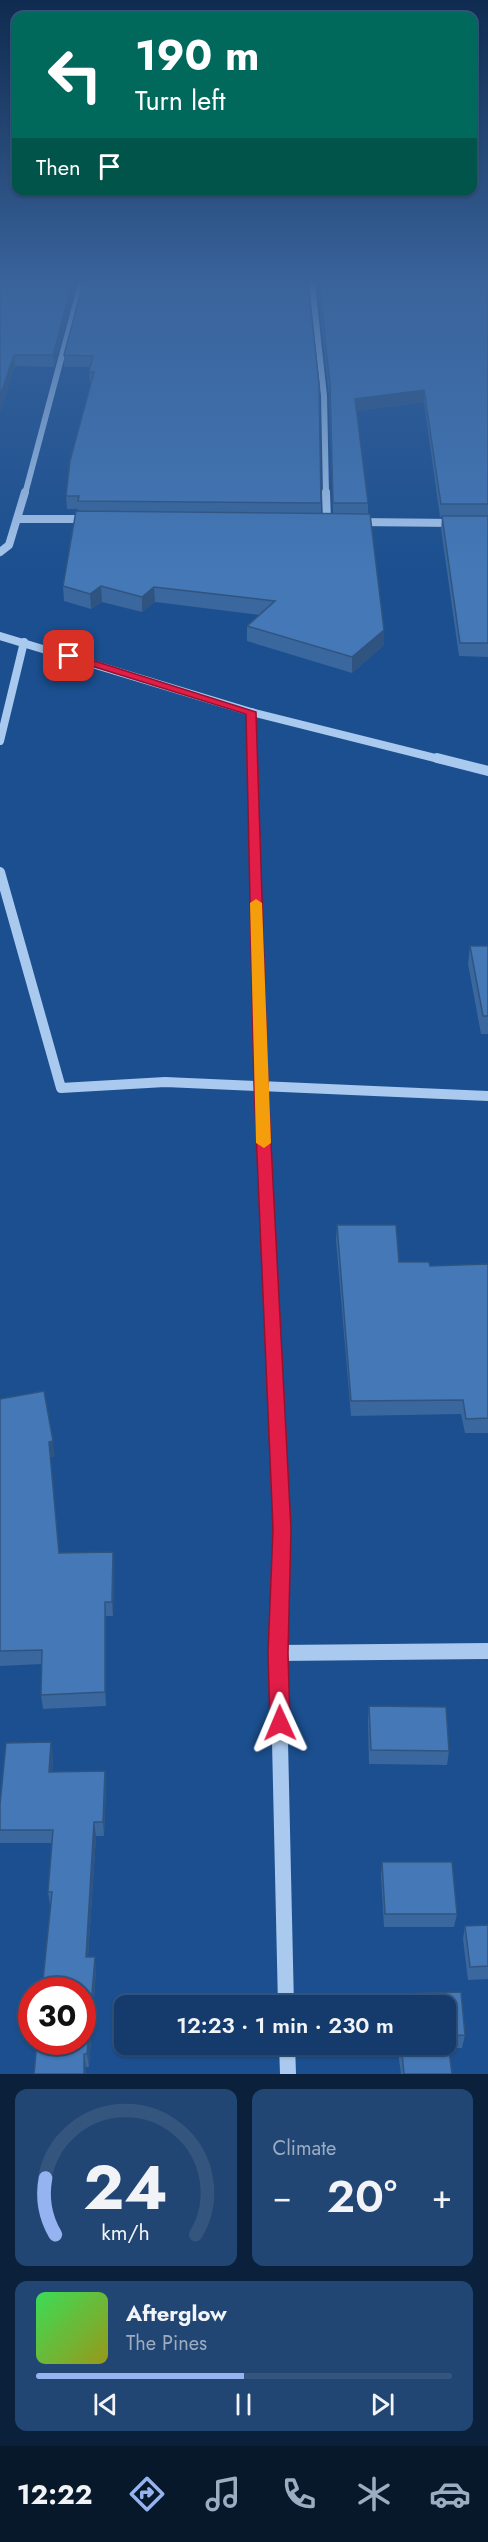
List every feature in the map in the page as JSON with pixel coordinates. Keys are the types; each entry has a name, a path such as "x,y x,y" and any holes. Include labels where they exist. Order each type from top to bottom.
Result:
{"street":[{"path":"0,552 9,545 18,519 55,381"},
{"path":"322,381 327,521"},
{"path":"18,519 101,519"},
{"path":"315,521 339,521"},
{"path":"350,521 465,523"},
{"path":"0,636 251,712 488,771"},
{"path":"0,741 24,642"},
{"path":"251,712 261,1085 282,1529 278,1653 286,1995"},
{"path":"0,872 61,1088 165,1082 488,1096"},
{"path":"278,1653 488,1652"},
{"path":"287,2055 288,2074"}],"building":[{"path":"0,381 5,381 0,396"},
{"path":"92,381 319,381 321,503 78,501 79,496 66,496 70,461"},
{"path":"330,381 488,381 488,504 441,504 424,390 355,399 368,503 333,503"},
{"path":"76,511 370,514 384,630 352,657 247,626 275,601 154,587 142,597 101,586 90,594 63,586"},
{"path":"442,516 488,516 488,643 460,643"},
{"path":"470,946 488,946 488,1016 483,1016"},
{"path":"337,1225 396,1225 399,1262 429,1262 430,1266 488,1264 488,1418 466,1419 463,1400 351,1401"},
{"path":"44,1391 53,1441 49,1442 59,1553 113,1552 112,1602 105,1602 105,1692 41,1695 42,1650 0,1651 0,1399"},
{"path":"369,1706 446,1707 449,1751 371,1750"},
{"path":"51,1742 49,1772 105,1771 103,1822 94,1822 86,1957 95,1957 93,1977 43,1977 52,1892 48,1892 53,1830 0,1830 6,1743"},
{"path":"382,1862 452,1862 457,1914 385,1914"},
{"path":"488,1925 488,1966 470,1967 465,1926"},
{"path":"461,1992 465,2035 456,2036 456,1995 395,1994"},
{"path":"36,2055 84,2055 84,2074 34,2074"},
{"path":"402,2055 450,2055 452,2074 404,2074"}],"slow traffic":[{"path":"256,903 264,1143"}],"route":[{"path":"69,656 251,712 261,1085 282,1529 278,1653 280,1723"}]}
